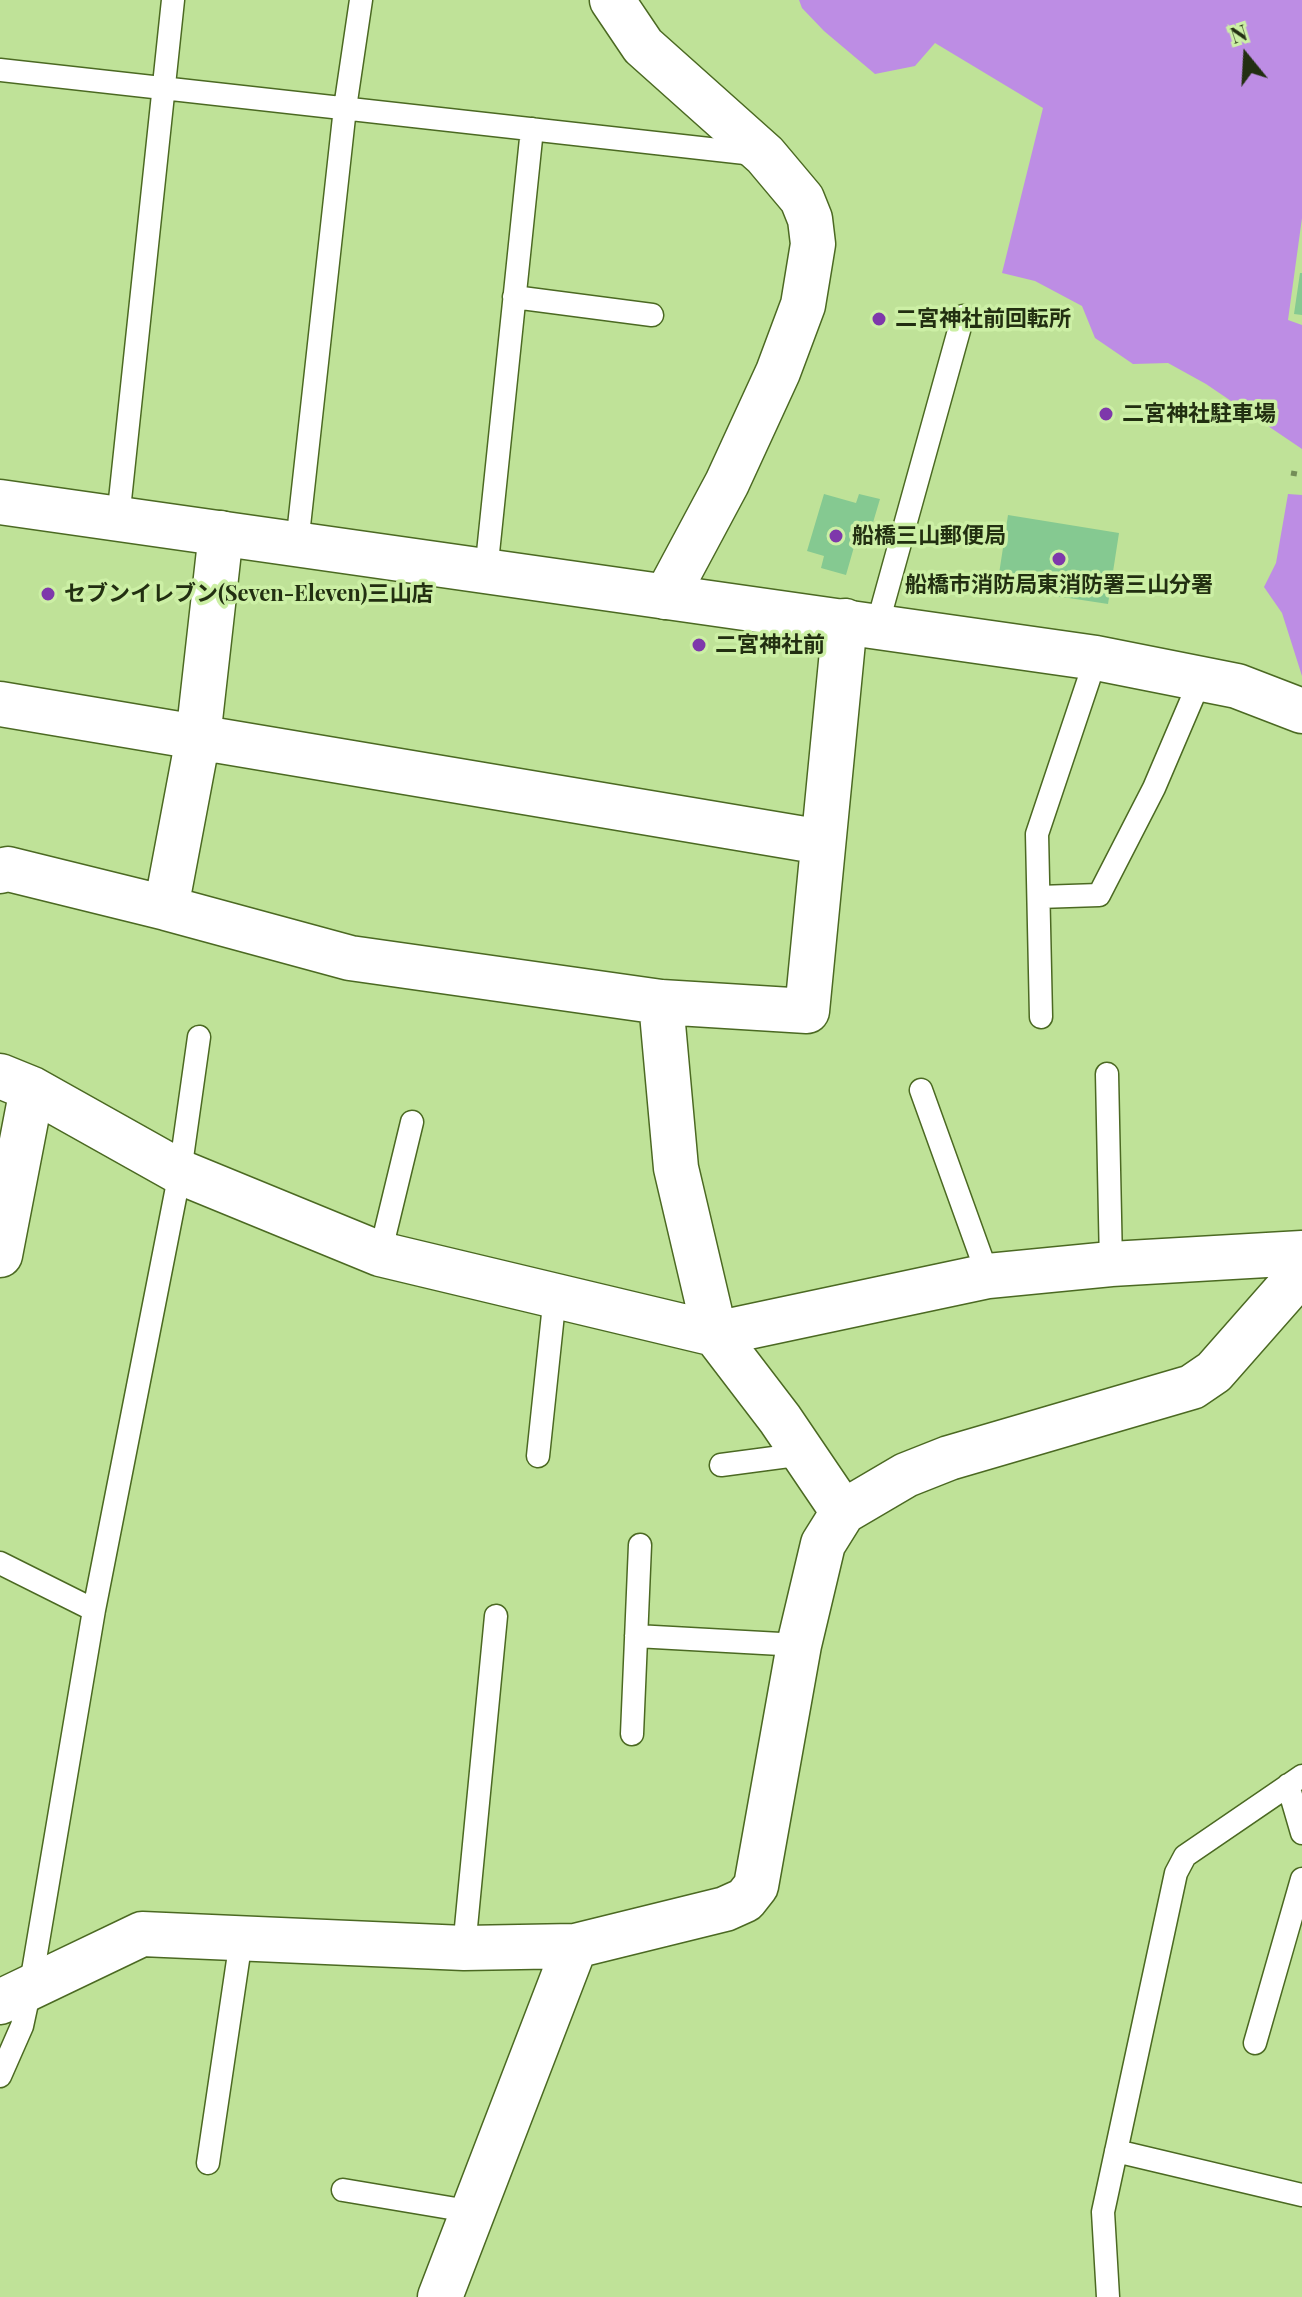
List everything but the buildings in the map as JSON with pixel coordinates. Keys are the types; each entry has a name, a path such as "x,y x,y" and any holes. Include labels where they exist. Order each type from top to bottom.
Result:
{"street":[{"path":"612,0 643,46 765,155 802,199 810,219 813,244 803,305 778,372 727,483 666,597"},
{"path":"0,502 1096,658 1237,686 1302,711"},
{"path":"166,908 198,738 221,533"},
{"path":"0,871 8,869 166,908 350,958 661,1002 807,1011 822,842 861,624"},
{"path":"0,704 822,842"},
{"path":"661,1002 676,1168 715,1334 843,1512"},
{"path":"0,1255 16,1082 180,1172 380,1254 715,1334 988,1276 1111,1264 1302,1253"},
{"path":"10,1991 142,1934 464,1948 575,1946 725,1909 745,1900 756,1886 799,1645 823,1544 843,1512 906,1475 949,1458 1192,1387 1214,1372 1302,1272"},
{"path":"440,2297 575,1946"}],"lane":[{"path":"118,519 173,0"},
{"path":"297,544 345,108 361,0"},
{"path":"0,70 765,155"},
{"path":"486,572 532,129"},
{"path":"514,297 652,315"},
{"path":"861,624 963,316"},
{"path":"1041,1017 1037,834 1096,658"},
{"path":"1039,897 1099,895 1154,788 1201,678"},
{"path":"0,2076 22,2026 10,1991 94,1610 180,1172 199,1037"},
{"path":"1107,1074 1111,1264"},
{"path":"921,1090 988,1276"},
{"path":"380,1254 412,1122"},
{"path":"538,1456 555,1295"},
{"path":"721,1465 804,1454"},
{"path":"632,1734 640,1545"},
{"path":"0,1563 94,1610"},
{"path":"464,1948 496,1616"},
{"path":"636,1636 799,1645"},
{"path":"1108,2297 1103,2212 1176,1873 1185,1856 1295,1780 1302,1833"},
{"path":"1255,2043 1302,1879"},
{"path":"208,2163 241,1940"},
{"path":"1116,2151 1302,2195"},
{"path":"343,2190 474,2212"}],"path":[{"path":"1291,473 1302,475"}],"shaded area":[{"path":"799,0 1302,0 1302,218 1288,320 1302,325 1302,449 1206,384 1168,363 1133,364 1095,338 1082,306 1035,281 1002,273 1043,108 935,43 915,66 875,74 824,31 802,8"},
{"path":"1288,494 1302,495 1302,676 1282,613 1264,587 1276,563"}],"place":[{"name":"二宮神社前回転所","path":"879,319"},
{"name":"二宮神社駐車場","path":"1106,414"},
{"name":"船橋三山郵便局","path":"836,536"},
{"name":"船橋市消防局東消防署三山分署","path":"1059,559"},
{"name":"セブンイレブン(Seven-Eleven)三山店","path":"48,594"},
{"name":"二宮神社前","path":"699,645"}]}
